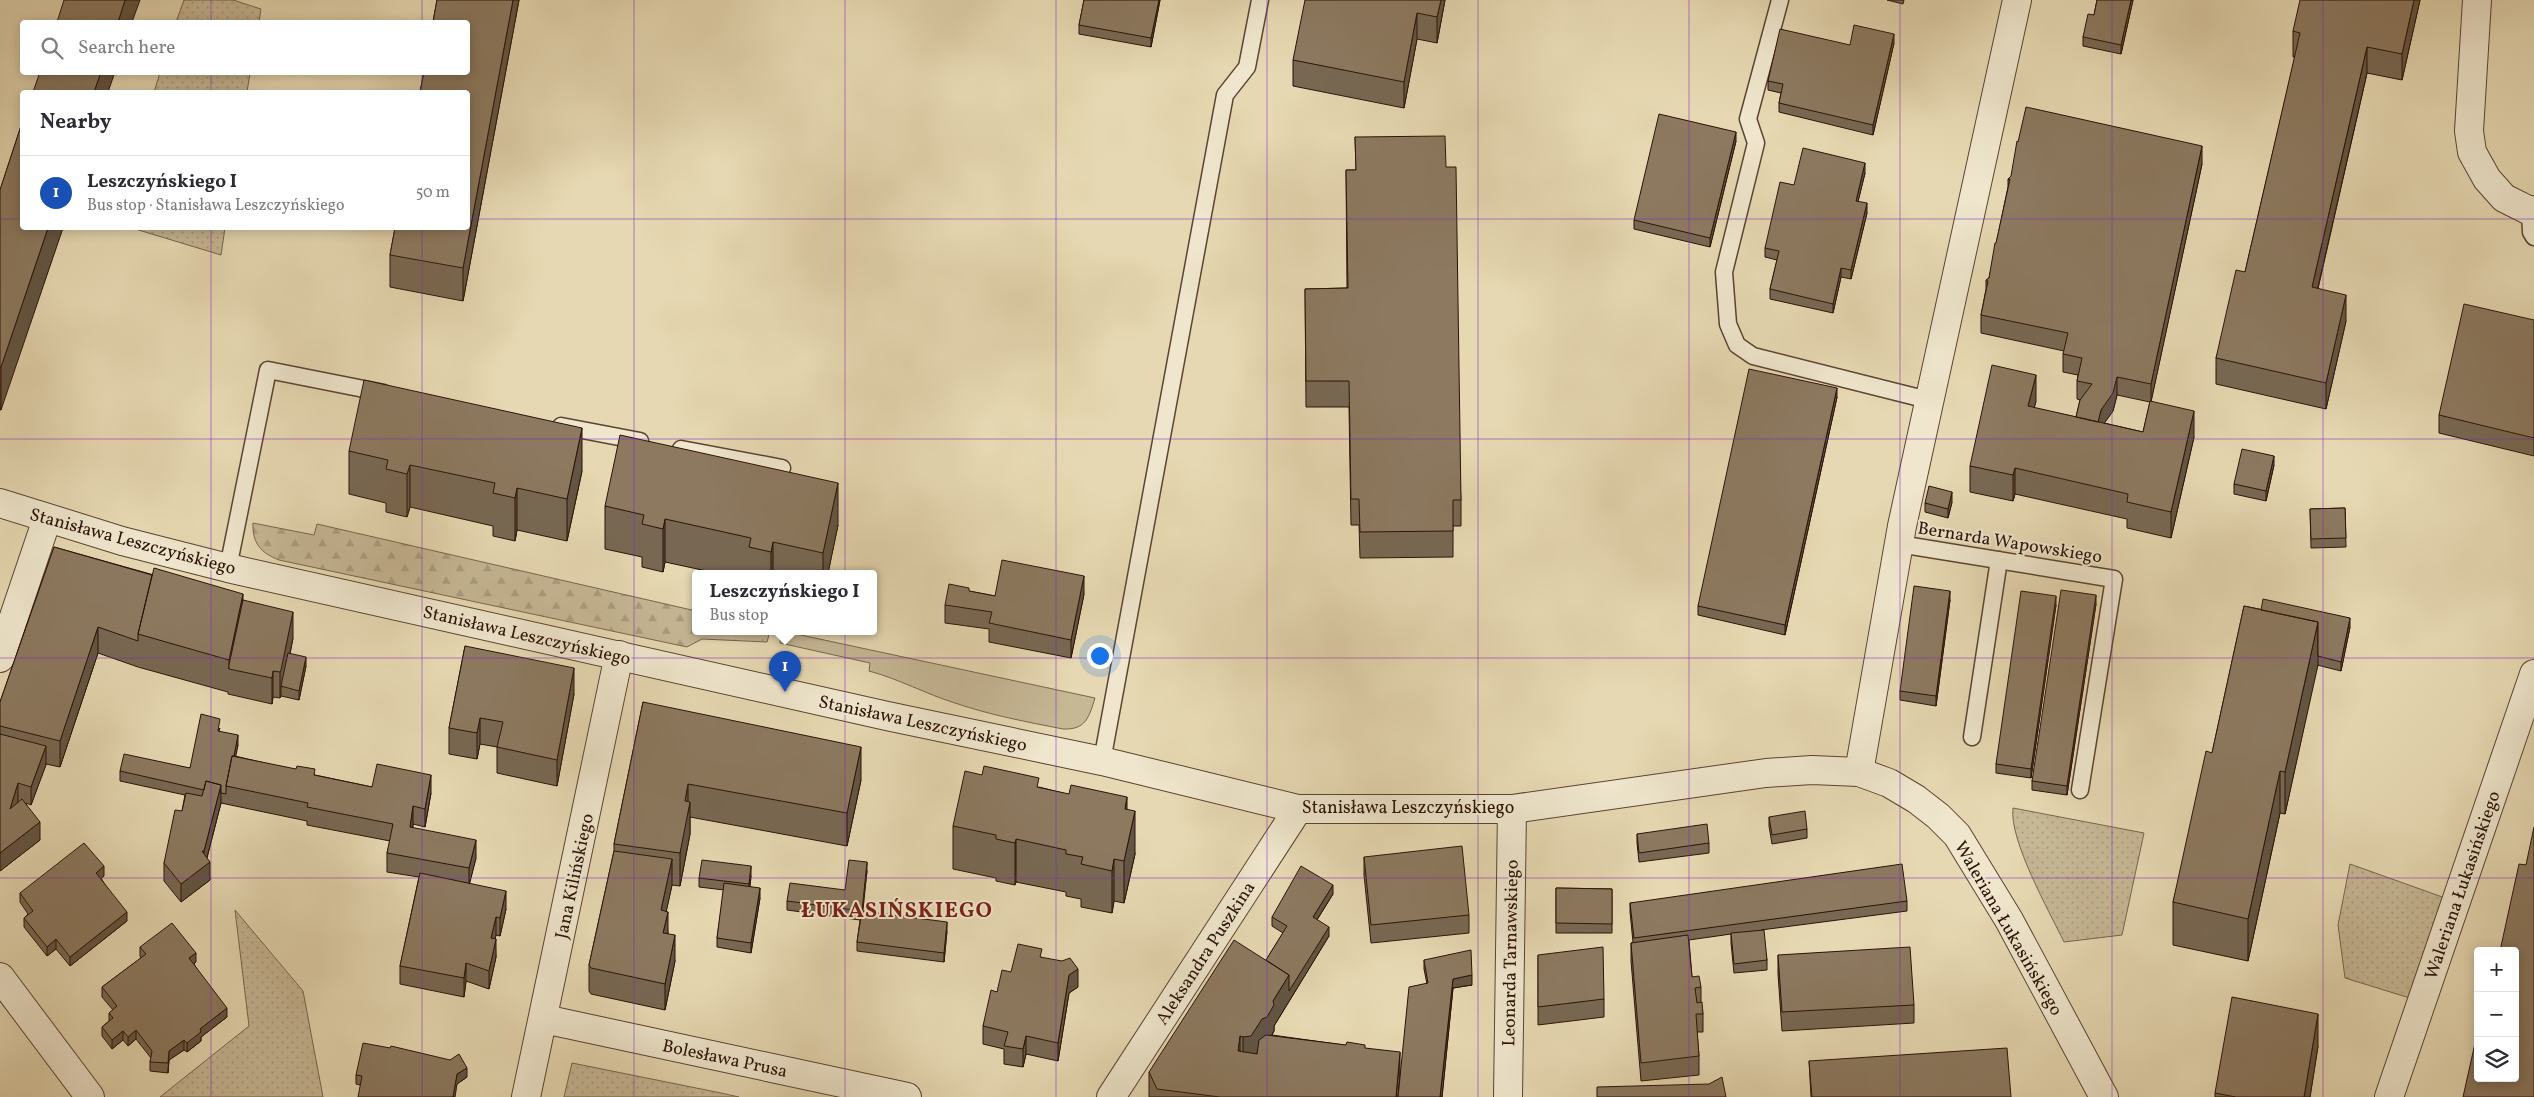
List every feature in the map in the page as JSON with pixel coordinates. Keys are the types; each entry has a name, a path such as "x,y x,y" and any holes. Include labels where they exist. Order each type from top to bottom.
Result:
{"street":[{"path":"1859,772 1899,544 1928,400 2017,0"},
{"path":"2477,0 2469,131 2472,152 2487,179 2504,198 2533,219"},
{"name":"Stanisława Leszczyńskiego","path":"0,503 47,519 228,568 934,726 1102,761 1298,809 1512,808 1766,773 1812,770 1859,772"},
{"path":"0,658 47,519"},
{"name":"Jana Kilińskiego","path":"526,1097 544,1019 619,655"},
{"name":"Waleriana Łukasińskiego","path":"2389,1097 2534,674"},
{"name":"Waleriana Łukasińskiego","path":"1859,772 1889,784 1916,799 1938,816 1957,835 2005,913 2104,1097"},
{"name":"Leonarda Tarnawskiego","path":"1508,1097 1512,808"},
{"name":"Aleksandra Puszkina","path":"1111,1097 1298,809"},
{"path":"0,977 90,1097"},
{"name":"Bolesława Prusa","path":"544,1019 907,1097"}],"lane":[{"path":"1102,761 1226,95 1247,67 1260,0"},
{"path":"1780,0 1748,119 1756,143 1724,272 1728,324 1737,345 1754,356 1928,400"},
{"path":"228,568 268,370 402,396"},
{"path":"546,424 782,468"},
{"name":"Bernarda Wapowskiego","path":"1899,544 2114,579 2080,790"},
{"path":"1972,737 1999,560"}],"green space":[{"path":"184,0 233,0 261,9 259,20 177,20"},
{"path":"159,75 250,75 247,90 155,90"},
{"path":"139,230 225,230 221,255"},
{"path":"253,523 314,535 317,524 692,610 692,635 769,635 767,642 702,639 687,647 279,560 267,554 259,546 253,530"},
{"path":"780,635 801,635 1095,698 1091,711 1082,725 1071,729 1063,729 1022,721 955,703 869,671 870,663 780,643"},
{"path":"2013,808 2144,833 2122,935 2064,942 2023,856 2013,822"},
{"path":"2350,864 2448,899 2413,999 2345,978 2338,925"},
{"path":"235,910 303,991 323,1097 160,1097 249,1026"},
{"path":"572,1063 721,1093 739,1097 564,1097"}],"building":[{"path":"64,0 125,0 119,20 58,20"},
{"path":"437,0 513,0 463,268 390,255 395,230 470,230 470,90 420,90 423,75 470,75 470,20 433,20"},
{"path":"1084,0 1159,0 1151,38 1079,25"},
{"path":"1305,0 1441,0 1437,17 1417,13 1404,82 1293,60"},
{"path":"2097,0 2131,0 2121,45 2083,37 2088,14 2094,15"},
{"path":"2300,0 2414,0 2402,54 2367,47 2312,287 2346,295 2326,383 2216,358 2236,270 2245,272 2300,33 2293,31"},
{"path":"1854,25 1894,34 1873,125 1779,103 1783,84 1768,81 1780,29 1850,45"},
{"path":"39,75 100,75 95,90 34,90"},
{"path":"2026,107 2202,146 2151,384 2117,377 2113,393 2101,410 2098,422 2076,417 2080,400 2092,384 2077,381 2082,358 2063,354 2068,333 1981,315 1988,281 1986,280 1989,278 2010,179 2008,179 2011,176 2017,141"},
{"path":"1659,114 1736,132 1710,238 1634,220"},
{"path":"20,129 20,230 47,230 1,367 0,367 0,190"},
{"path":"1445,136 1446,167 1456,167 1461,500 1453,500 1453,531 1360,532 1359,499 1351,499 1349,381 1306,381 1305,289 1348,288 1346,170 1356,170 1355,137"},
{"path":"1803,148 1865,163 1856,201 1867,203 1851,270 1841,268 1833,304 1770,289 1779,251 1765,248 1780,182 1794,185"},
{"path":"2464,304 2534,320 2534,438 2439,415"},
{"path":"1992,365 2036,375 2028,406 2143,432 2150,401 2194,411 2171,512 2127,502 2128,494 2015,468 2013,475 1970,466"},
{"path":"1749,369 1837,388 1785,625 1698,606"},
{"path":"364,380 582,428 567,499 517,488 515,498 493,493 495,483 410,465 407,474 386,469 388,460 349,451"},
{"path":"620,435 838,483 823,553 773,542 771,552 749,547 751,538 665,519 663,529 642,524 644,515 605,506"},
{"path":"2242,449 2274,456 2266,491 2234,484"},
{"path":"1929,486 1952,492 1948,509 1925,503"},
{"path":"2345,508 2346,538 2311,539 2310,509"},
{"path":"54,547 152,575 138,641 98,627 60,741 0,726 0,702"},
{"path":"1002,560 1084,576 1071,640 989,623 992,612 945,605 949,584 969,588 969,591 995,596"},
{"path":"154,568 243,594 229,660 138,634"},
{"path":"1914,586 1950,591 1936,696 1900,691"},
{"path":"2061,590 2096,595 2067,786 2032,781"},
{"path":"2021,591 2056,596 2031,769 1996,764"},
{"path":"2263,599 2350,618 2341,662 2318,656 2318,622 2261,610"},
{"path":"243,600 293,612 281,670 280,672 273,671 272,678 229,669"},
{"path":"2244,606 2318,622 2285,772 2280,771 2248,919 2173,902 2206,751 2212,753"},
{"path":"465,646 574,668 557,760 497,747 503,722 480,718 477,733 449,728"},
{"path":"288,653 306,657 299,691 281,686"},
{"path":"643,702 861,747 847,813 688,784 685,801 690,802 680,853 614,844"},
{"path":"201,714 220,719 218,731 238,735 234,756 232,756 226,794 221,793 221,785 206,781 204,790 120,771 124,754 190,768"},
{"path":"0,734 46,746 31,787 18,783 10,809 22,799 40,822 0,853"},
{"path":"232,756 296,769 297,766 315,769 314,775 372,787 377,764 431,775 425,809 413,806 410,827 476,840 469,868 387,853 393,824 307,807 308,803 226,786"},
{"path":"984,766 1039,778 1037,787 1069,794 1071,785 1127,797 1125,809 1135,811 1124,861 1114,859 1112,871 1081,864 1083,857 1066,854 1066,850 1016,839 1015,843 996,839 996,835 953,826 965,771 982,775"},
{"path":"206,781 221,785 204,851 202,851 210,862 181,884 164,863 175,810 182,811 186,793 202,796"},
{"path":"1805,811 1807,829 1772,835 1769,817"},
{"path":"1707,824 1709,843 1639,853 1637,834"},
{"path":"2534,827 2534,1097 2463,1097 2474,1048 2474,1082 2519,1082 2519,947 2501,947 2519,864 2526,865"},
{"path":"84,843 104,866 96,873 127,912 70,957 56,939 47,947 24,918 33,911 20,893"},
{"path":"1462,846 1469,915 1371,925 1364,857"},
{"path":"614,851 672,859 661,910 668,912 663,933 675,935 665,984 591,968 589,965"},
{"path":"702,860 751,866 749,884 699,878"},
{"path":"849,860 867,862 862,911 787,901 790,883 845,890"},
{"path":"1902,864 1907,901 1634,938 1630,903"},
{"path":"1301,866 1333,885 1313,917 1329,927 1289,991 1289,975 1266,960 1287,926 1272,917"},
{"path":"420,873 506,891 500,918 496,917 491,938 496,939 489,971 466,963 464,978 400,966"},
{"path":"724,883 760,888 751,943 717,938"},
{"path":"1556,888 1612,889 1612,924 1556,923"},
{"path":"862,911 947,922 944,953 857,942"},
{"path":"172,923 196,953 189,958 227,1008 200,1029 201,1032 187,1043 184,1040 169,1051 168,1063 150,1062 152,1051 136,1030 128,1037 123,1031 112,1040 102,1027 113,1018 109,1013 117,1006 102,987 146,954 140,947"},
{"path":"1764,930 1767,960 1734,964 1731,933"},
{"path":"1688,935 1692,977 1699,976 1701,987 1695,988 1697,1003 1702,1002 1703,1014 1696,1014 1699,1056 1641,1063 1631,943"},
{"path":"1234,940 1289,975 1273,1001 1274,1005 1267,1017 1262,1019 1251,1036 1240,1036 1238,1051 1257,1054 1259,1040 1266,1035 1346,1045 1347,1042 1365,1045 1365,1048 1400,1052 1396,1097 1220,1097 1157,1089 1149,1072"},
{"path":"1018,944 1042,949 1040,957 1062,961 1070,958 1078,969 1069,975 1058,1043 1026,1036 1023,1049 1004,1046 1008,1032 983,1026 991,990 997,992 1002,970 1011,972"},
{"path":"1603,947 1604,999 1538,1007 1538,955"},
{"path":"1910,947 1914,1005 1782,1012 1778,955"},
{"path":"1471,950 1472,975 1453,979 1440,1097 1398,1097 1409,987 1428,983 1424,960"},
{"path":"2232,997 2318,1014 2304,1097 2236,1097 2215,1093"},
{"path":"363,1043 390,1048 391,1046 450,1060 459,1054 467,1068 457,1074 453,1097 358,1097 362,1076 356,1075"},
{"path":"2007,1048 2011,1097 1812,1097 1809,1061"},
{"path":"1722,1077 1726,1097 1597,1097 1597,1087 1709,1084"}],"place":[{"name":"Leszczyńskiego I","path":"785,692"}],"district":[{"name":"ŁUKASIŃSKIEGO","path":"897,909"}]}
